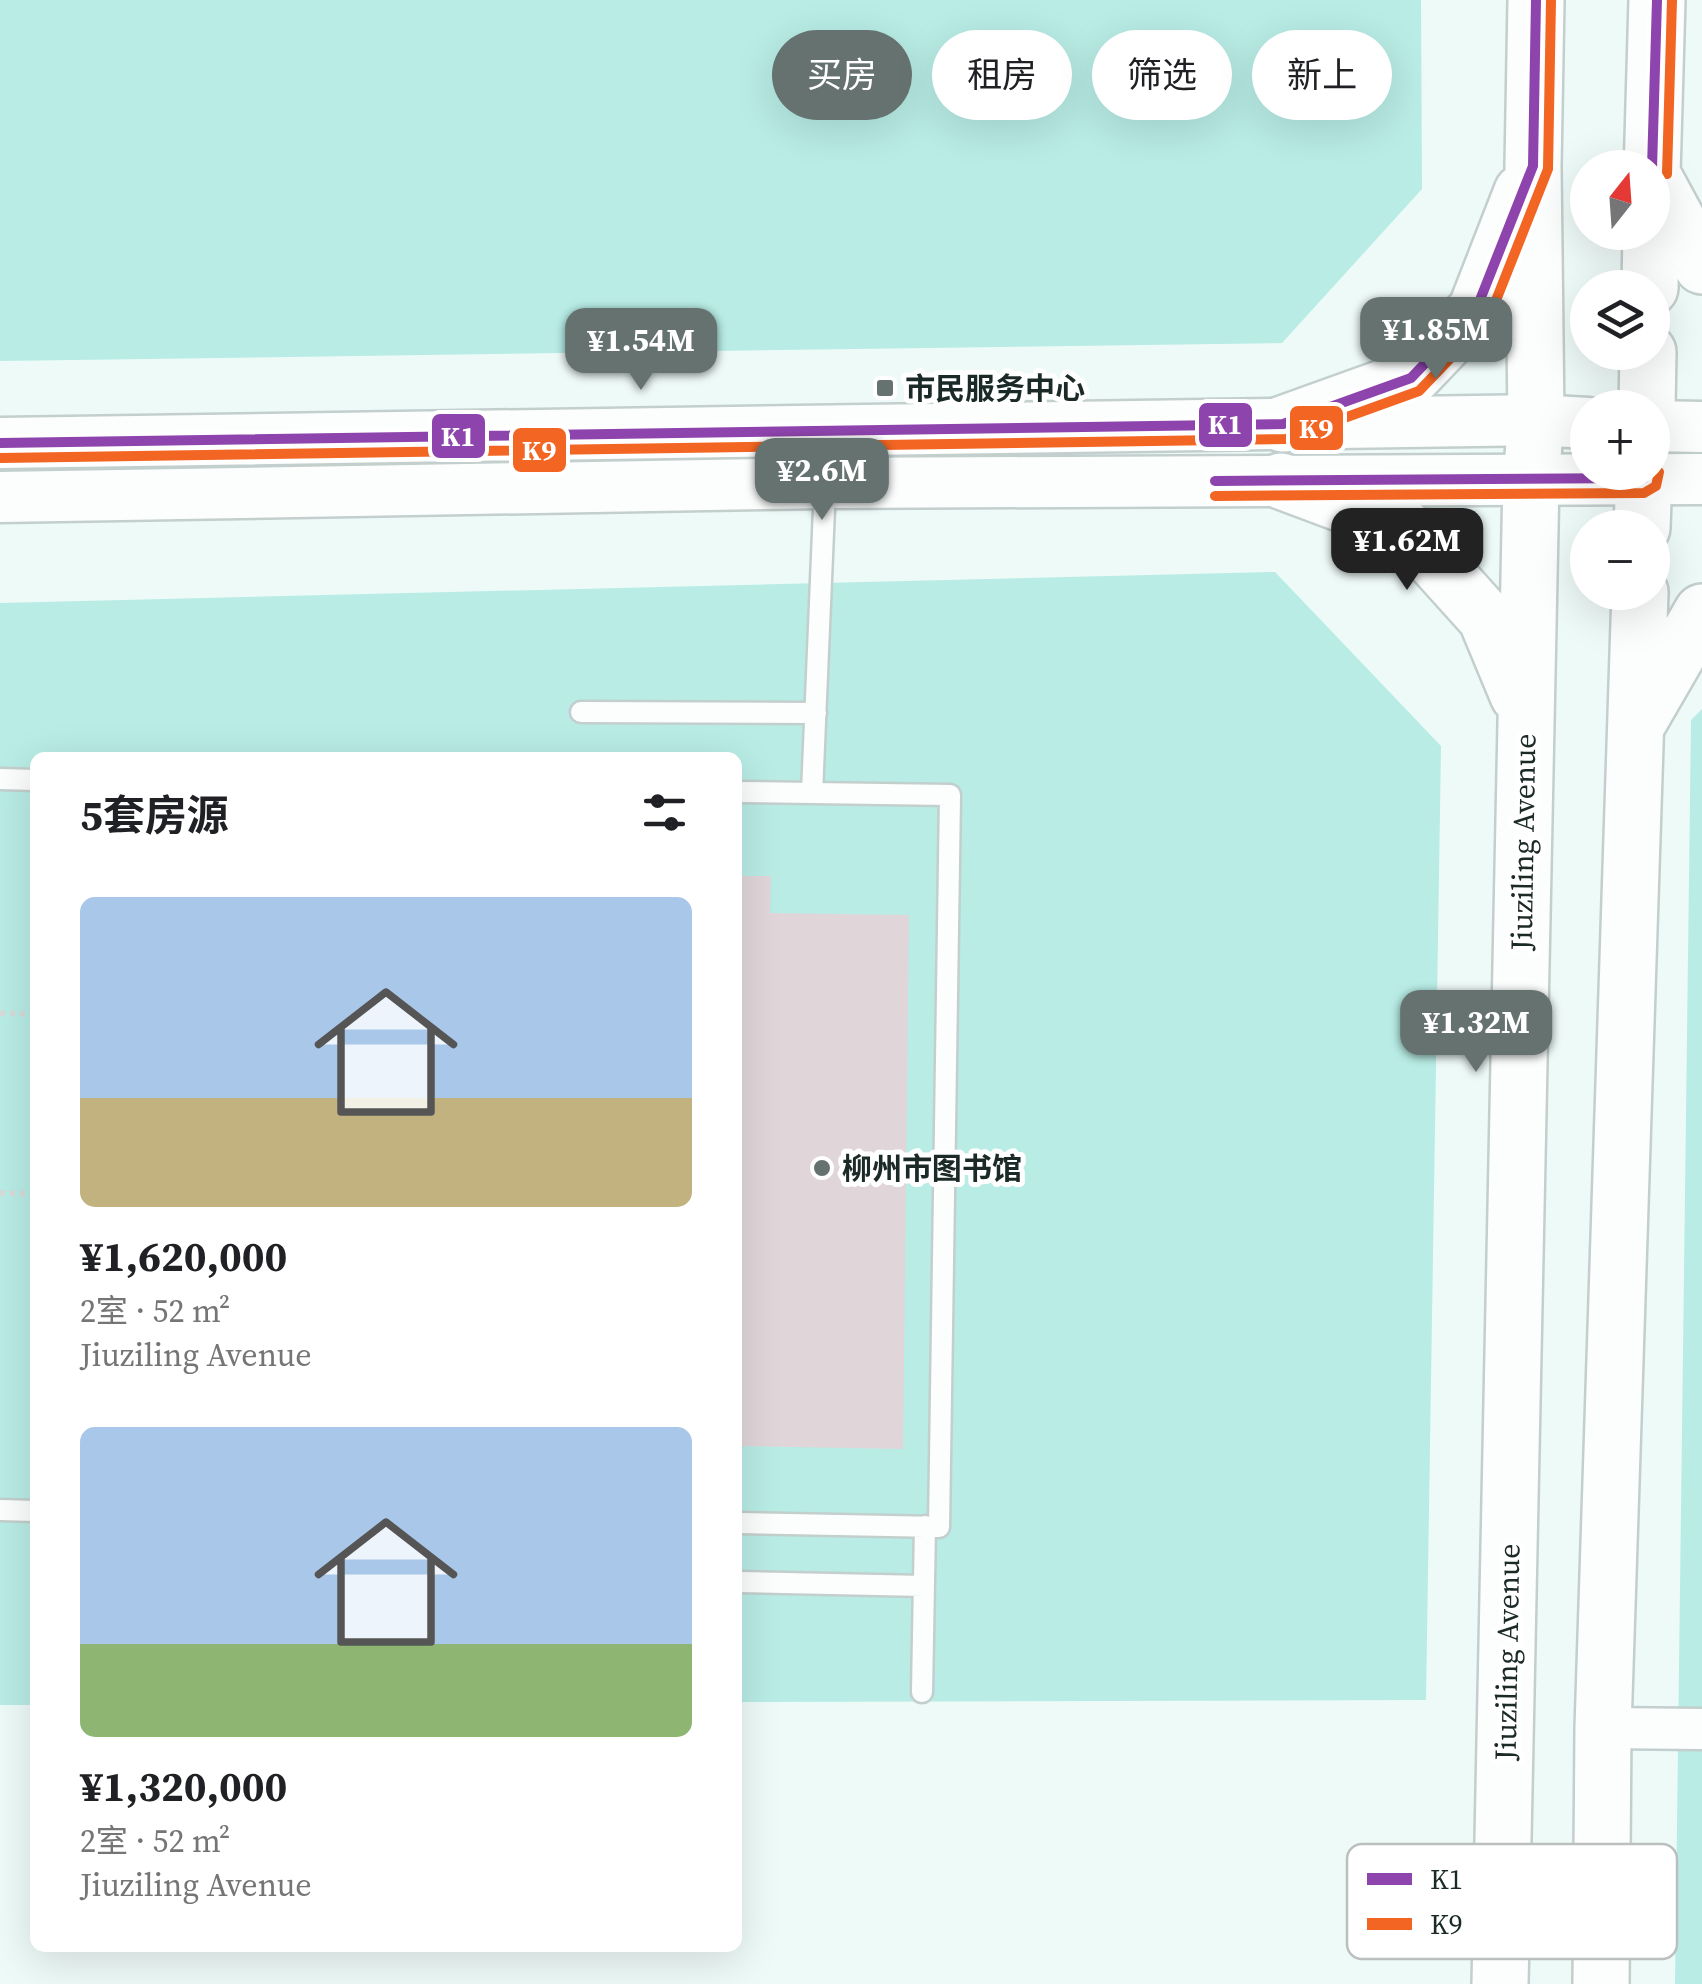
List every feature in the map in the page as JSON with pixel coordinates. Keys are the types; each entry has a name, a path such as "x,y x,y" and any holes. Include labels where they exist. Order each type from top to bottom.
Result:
{"main road":[{"name":"Jiuziling Avenue","path":"1503,1844 1530,480 1562,422 1532,166 1536,0"},
{"path":"1653,150 1657,0"},
{"path":"1283,424 1411,378 1476,310 1532,166"},
{"path":"1670,207 1702,266"},
{"path":"1281,481 1404,527 1486,618 1526,714"},
{"path":"1602,1844 1639,610"},
{"path":"1636,728 1702,612"},
{"name":"Jiuziling Avenue","path":"1500,1984 1501,1959"},
{"path":"1600,1959 1600,1984"}],"street":[{"path":"0,443 1562,422"},
{"path":"1670,455 1702,427"},
{"path":"1670,477 1702,479"},
{"path":"0,497 825,483 1570,479"},
{"path":"1603,1728 1702,1729"}],"lane":[{"path":"812,793 825,483"},
{"path":"581,712 816,713"},
{"path":"0,779 30,780"},
{"path":"742,792 950,795 939,1527 742,1523"},
{"path":"0,1510 30,1511"},
{"path":"922,1692 925,1526"},
{"path":"742,1582 924,1586"}],"path":[{"path":"0,1013 30,1014"},
{"path":"0,1194 30,1194"}],"shaded area":[{"path":"0,0 1421,0 1422,189 1282,343 0,361"},
{"path":"1275,572 1441,746 1426,1700 742,1702 742,752 30,752 30,1705 0,1705 0,603"},
{"path":"1702,709 1702,1984 1675,1984 1677,1959 1691,720"}],"building":[{"name":"柳州市图书馆","path":"742,876 771,876 770,913 909,915 903,1449 742,1446"}],"transit line":[{"name":"K1","path":"0,443 1283,424 1411,378 1476,310 1533,166 1536,0"},
{"name":"K9","path":"0,458 1286,439 1419,391 1489,318 1548,169 1551,0"},
{"name":"K1","path":"1653,150 1657,0"},
{"name":"K9","path":"1668,150 1672,0"},
{"name":"K1","path":"1215,481 1570,479"},
{"name":"K9","path":"1215,496 1649,490"}],"place":[{"name":"市民服务中心","path":"885,388"},
{"name":"柳州市图书馆","path":"822,1168"}]}
